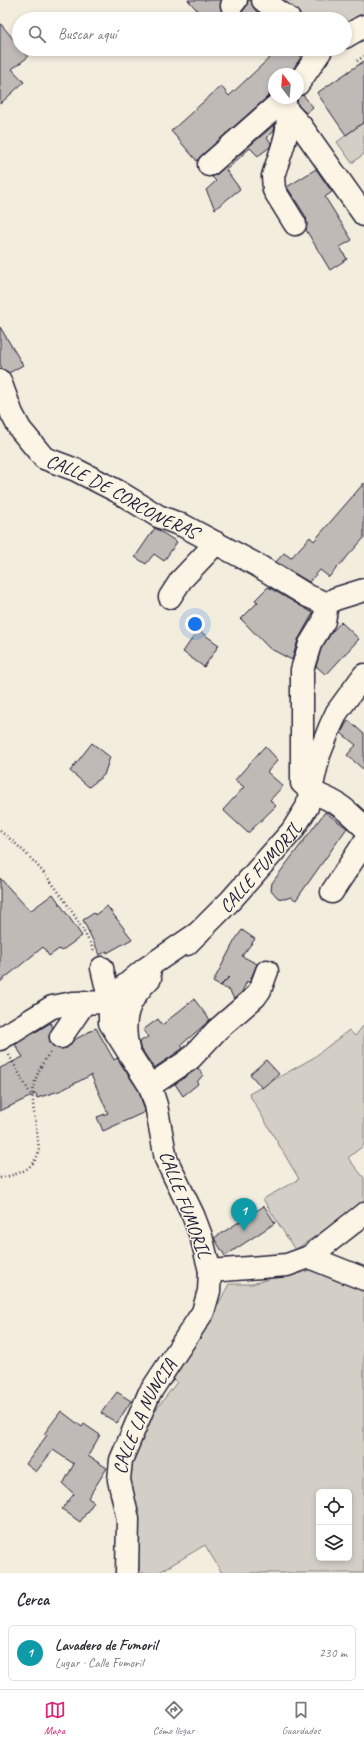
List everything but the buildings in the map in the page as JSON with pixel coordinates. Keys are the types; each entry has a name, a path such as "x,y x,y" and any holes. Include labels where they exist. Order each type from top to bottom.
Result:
{"street":[{"path":"263,0 279,12"},
{"path":"352,33 364,26"},
{"path":"304,76 317,56"},
{"path":"209,165 283,104"},
{"path":"289,104 287,129 272,184 274,190 295,224"},
{"path":"291,104 301,126 364,215"},
{"name":"CALLE DE CORCONERAS","path":"0,381 12,414 20,429 44,458 76,470 117,491 158,516 184,526 308,596 327,604"},
{"name":"CALLE DE CORCONERAS","path":"170,597 181,580 216,543"},
{"path":"364,590 335,599 327,604 324,621 310,644 302,670 302,783 311,792 332,801 348,812 364,828"},
{"name":"CALLE FUMORIL","path":"128,1052 124,1032 126,1014 131,1000 145,984 198,934 242,889 292,830 307,807 319,755 330,727 337,712 364,675"},
{"path":"332,892 364,844"},
{"name":"CALLE FUMORIL","path":"110,1002 120,990 145,969 198,934"},
{"name":"CALLE FUMORIL","path":"102,968 110,1002 110,1023 150,1086 156,1105 166,1159 194,1215 202,1236 210,1271 287,1265 309,1257 364,1214"},
{"path":"150,1086 190,1059 217,1030 255,997 260,990 267,971"},
{"path":"4,1045 52,1007 73,1002 110,1002"},
{"path":"61,1037 86,1002"},
{"path":"309,1257 364,1279"},
{"name":"CALLE LA NUNCIA","path":"127,1573 128,1519 119,1480 120,1460 149,1394 203,1312 209,1291 210,1271"}],"path":[{"path":"356,61 364,56"},
{"path":"0,831 39,867 58,892 82,926 102,968"},
{"path":"0,1178 21,1173 36,1160 39,1151 32,1095 38,1072 61,1037"},
{"path":"4,1045 32,1095"}],"shaded area":[{"path":"275,0 364,0 364,14 352,22 352,12 289,12"},
{"path":"364,122 364,154 352,163 337,142"},
{"path":"364,1025 364,1145 348,1158 364,1178 364,1203 295,1250 263,1199 299,1179 249,1094 313,1058 349,1030 355,1036"},
{"path":"306,1268 316,1268 364,1281 364,1573 222,1573 205,1545 158,1573 139,1573 138,1518 126,1469 149,1419 177,1382 173,1379 176,1372 213,1314 229,1284 252,1284"}],"place":[{"name":"Lavadero de Fumoril","path":"244,1231"}]}
